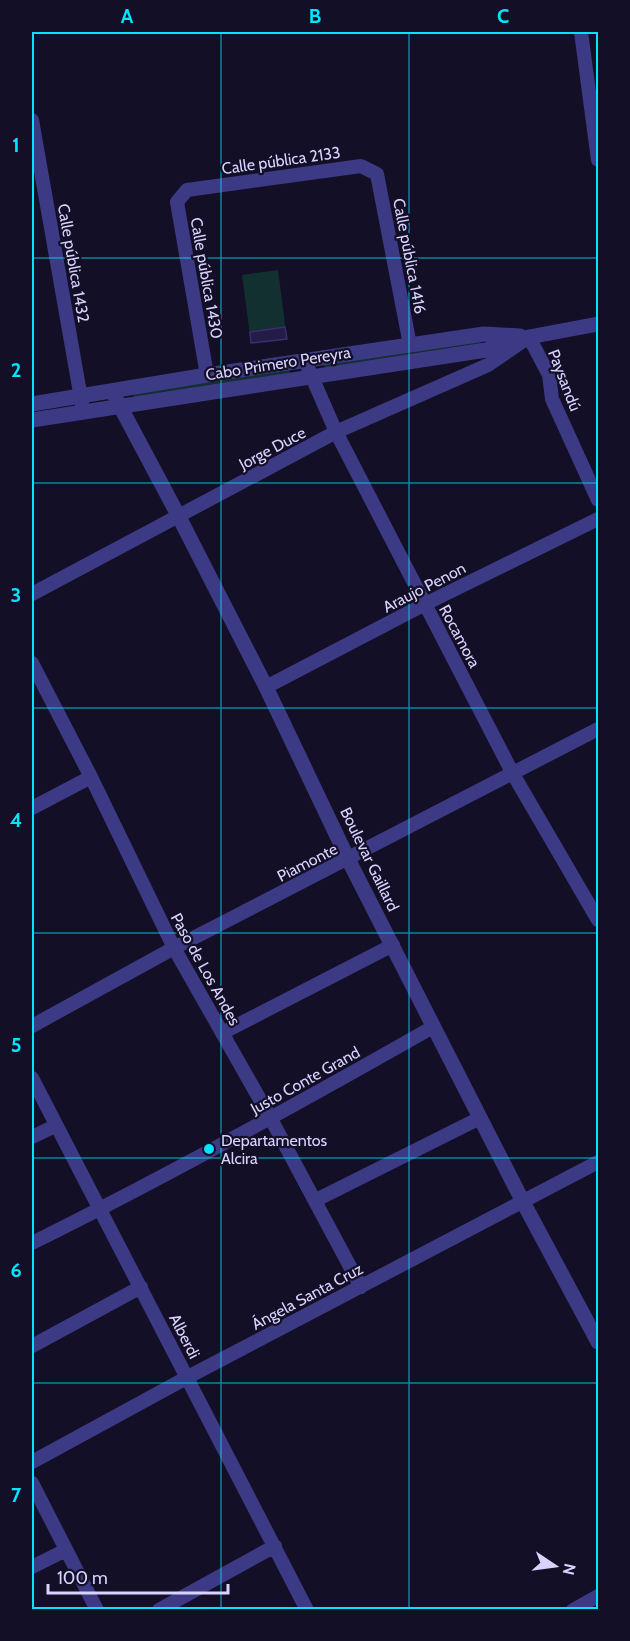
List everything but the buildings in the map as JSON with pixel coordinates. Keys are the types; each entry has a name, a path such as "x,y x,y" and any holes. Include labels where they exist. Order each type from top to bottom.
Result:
{"street":[{"path":"581,32 598,160"},
{"name":"Calle pública 1432","path":"32,120 38,198 84,412"},
{"name":"Calle pública 2133","path":"187,190 362,166 377,174"},
{"name":"Calle pública 1416","path":"377,174 410,345"},
{"name":"Calle pública 1430","path":"187,190 177,202 207,375"},
{"name":"Cabo Primero Pereyra","path":"32,420 486,350 530,337 598,324"},
{"name":"Cabo Primero Pereyra","path":"32,404 207,375 484,334 530,337"},
{"name":"Jorge Duce","path":"32,594 336,432 488,365 530,337"},
{"name":"Paysandú","path":"530,337 549,375 552,399 598,500"},
{"name":"Rocamora","path":"305,361 336,432 513,774 598,920"},
{"name":"Boulevar Gaillard","path":"111,391 178,515 266,687 348,859 433,1027 598,1342"},
{"name":"Araujo Penon","path":"266,687 425,604 598,519"},
{"name":"Paso de Los Andes","path":"32,663 91,777 174,948 316,1200 361,1287"},
{"name":"Piamonte","path":"32,1026 174,948 598,729"},
{"path":"32,808 91,777"},
{"path":"222,1033 393,945"},
{"name":"Justo Conte Grand","path":"32,1243 100,1210 271,1119 433,1027"},
{"name":"Alberdi","path":"32,1078 307,1610"},
{"path":"316,1200 480,1118"},
{"path":"32,1137 56,1126"},
{"name":"Ángela Santa Cruz","path":"32,1462 188,1377 598,1162"},
{"path":"32,1346 141,1287"},
{"path":"32,1483 97,1610"},
{"path":"159,1610 274,1546"},
{"path":"32,1567 66,1550"},
{"path":"573,1610 598,1596"}],"green space":[{"path":"278,270 287,339 251,343 242,275"},
{"path":"481,341 481,346 325,368 324,362"},
{"path":"290,370 290,376 134,397 133,392"}],"place":[{"name":"Departamentos Alcira","path":"209,1149"}]}
